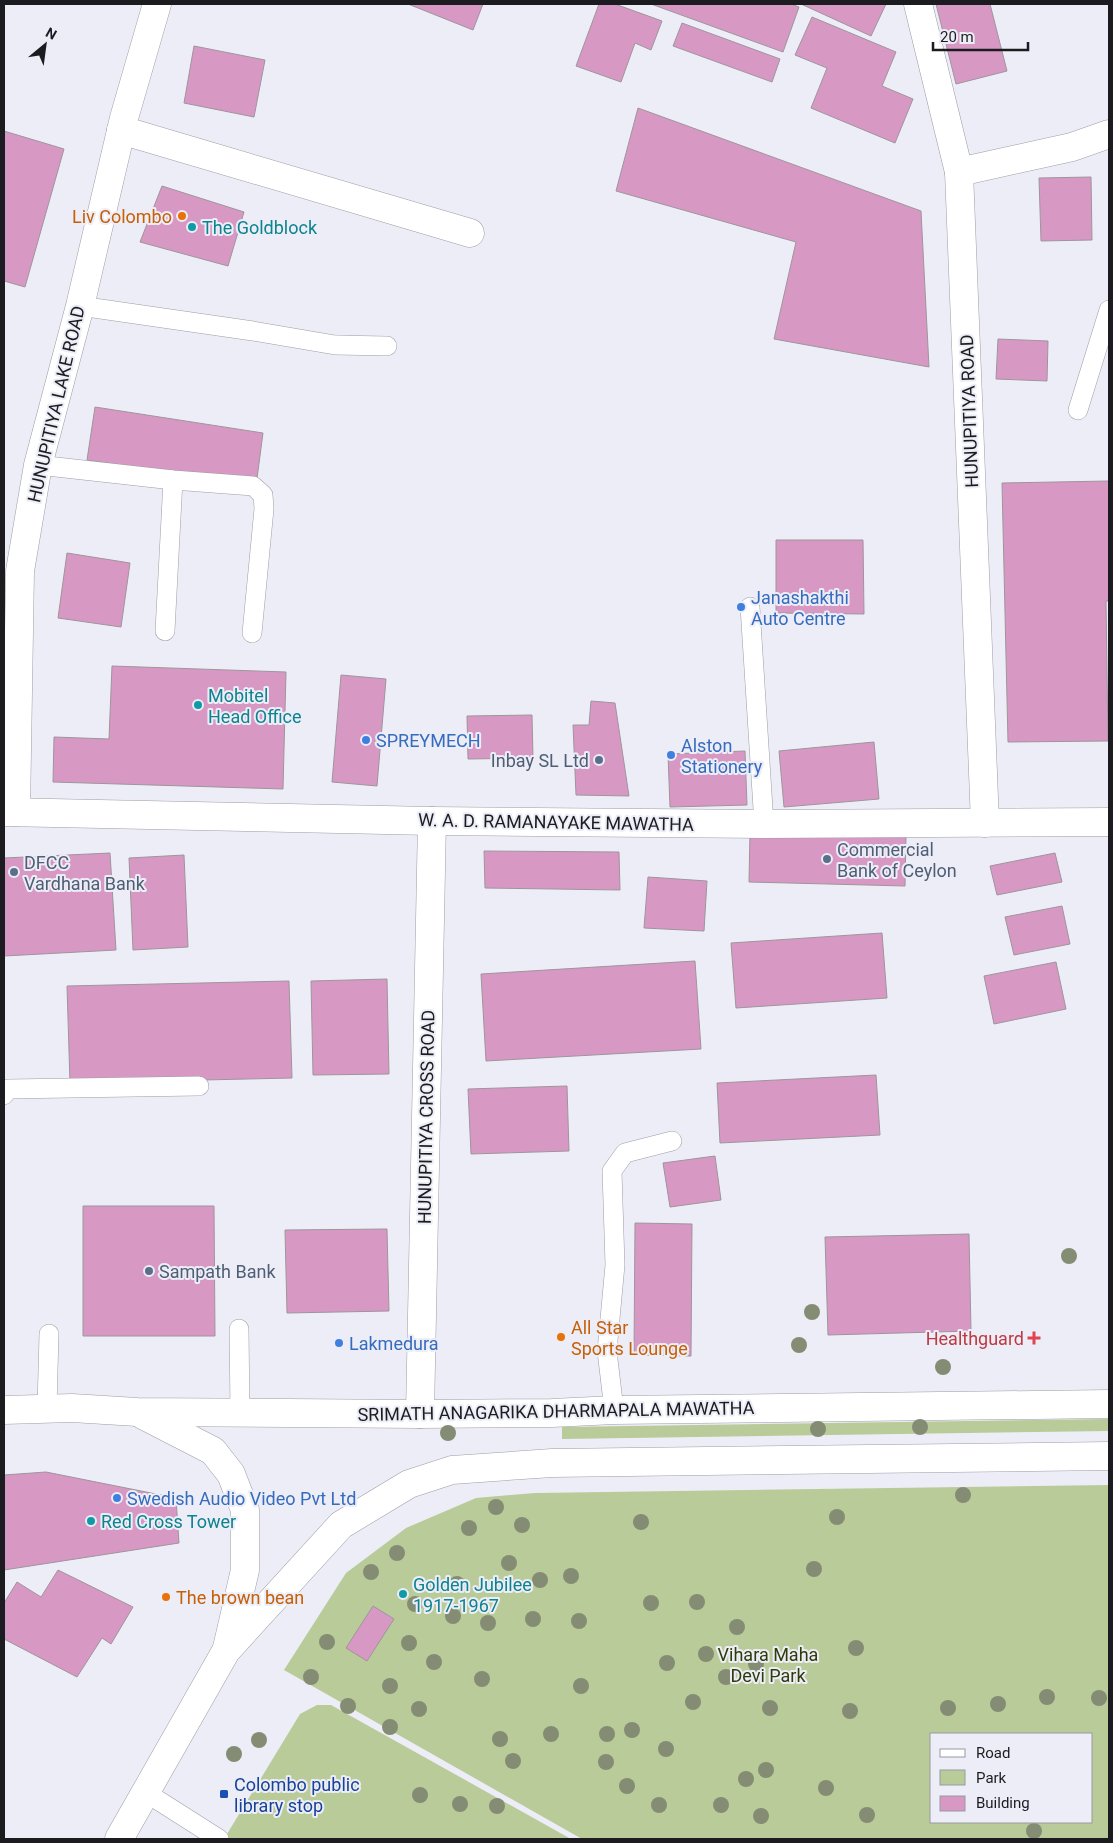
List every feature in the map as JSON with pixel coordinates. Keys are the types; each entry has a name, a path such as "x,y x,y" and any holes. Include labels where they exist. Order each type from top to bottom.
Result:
{"street":[{"name":"HUNUPITIYA LAKE ROAD","path":"10,812 20,571 38,465 80,306 122,130 157,4"},
{"name":"HUNUPITIYA ROAD","path":"918,4 959,172 985,823"},
{"path":"122,130 470,233"},
{"path":"959,172 1072,147 1109,134"},
{"name":"W. A. D. RAMANAYAKE MAWATHA","path":"10,812 432,821 764,824 1109,822"},
{"name":"HUNUPITIYA CROSS ROAD","path":"420,1414 432,821"},
{"name":"SRIMATH ANAGARIKA DHARMAPALA MAWATHA","path":"4,1410 72,1408 137,1412 420,1414 1109,1404"},
{"path":"137,1412 213,1451 231,1474 245,1510 245,1570 226,1650"},
{"path":"119,1839 226,1650 342,1525 409,1484 452,1470 552,1463 1109,1456"}],"lane":[{"path":"80,306 253,331 335,346 387,346"},
{"path":"1078,410 1109,310"},
{"path":"38,465 173,480 253,486 263,495 264,509 252,633"},
{"path":"165,631 173,480"},
{"path":"750,607 764,824"},
{"path":"4,1095 8,1089 199,1086"},
{"path":"614,1410 607,1351 614,1265 612,1171 625,1153 672,1142"},
{"path":"239,1329 240,1413"},
{"path":"47,1408 49,1334"},
{"path":"144,1792 219,1839"}],"green space":[{"path":"1109,1419 1109,1431 562,1439 562,1427"},
{"name":"Vihara Maha Devi Park","path":"1109,1485 1109,1839 582,1839 284,1670 346,1573 406,1528 476,1498 535,1493"},
{"path":"317,1705 331,1705 571,1839 224,1839 300,1714"}],"building":[{"path":"408,4 483,4 473,30"},
{"path":"599,4 615,4 662,21 651,50 635,43 621,82 576,66"},
{"path":"651,4 791,4 799,7 783,52"},
{"path":"801,4 886,4 871,36"},
{"path":"936,4 990,4 1007,71 956,84"},
{"path":"812,17 896,52 882,86 913,99 895,143 811,108 827,68 795,55"},
{"path":"682,23 780,59 772,82 673,46"},
{"path":"194,46 265,60 254,117 184,103"},
{"path":"638,108 921,211 929,367 774,339 796,242 616,191"},
{"path":"4,131 64,149 25,287 4,281"},
{"path":"1091,177 1092,240 1041,241 1039,178"},
{"name":"The Goldblock","path":"162,186 244,212 228,266 140,242"},
{"path":"998,339 1048,341 1047,381 996,379"},
{"path":"95,407 263,433 256,486 87,460"},
{"path":"1109,481 1109,601 1106,601 1108,741 1008,742 1002,483"},
{"path":"776,540 863,540 864,614 776,613"},
{"path":"67,553 130,563 121,627 58,618"},
{"name":"Mobitel Head Office","path":"112,666 286,672 283,789 53,782 54,737 109,739"},
{"path":"341,675 386,679 377,786 332,782"},
{"name":"Inbay SL Ltd","path":"591,701 615,703 629,796 576,795 573,725 589,725"},
{"path":"532,715 533,758 468,759 467,716"},
{"path":"874,742 879,799 784,807 779,751"},
{"path":"745,751 747,805 670,807 668,754"},
{"name":"Commercial Bank of Ceylon","path":"750,831 906,836 905,886 749,882"},
{"path":"484,851 619,852 620,890 485,888"},
{"path":"110,853 116,950 4,956 4,858"},
{"path":"1055,853 1062,882 997,895 990,866"},
{"path":"184,855 188,947 133,950 129,858"},
{"path":"648,877 707,881 704,931 644,928"},
{"path":"1062,906 1070,944 1014,955 1005,917"},
{"path":"882,933 887,998 736,1008 731,943"},
{"path":"695,961 701,1049 486,1061 481,974"},
{"path":"1056,962 1066,1009 994,1024 984,976"},
{"path":"387,979 389,1074 313,1075 311,981"},
{"path":"289,981 292,1078 70,1083 67,986"},
{"path":"876,1075 880,1135 720,1143 717,1083"},
{"path":"567,1086 569,1151 471,1154 468,1089"},
{"path":"715,1156 721,1200 670,1207 663,1163"},
{"name":"Sampath Bank","path":"83,1206 214,1206 215,1336 83,1336"},
{"path":"635,1223 692,1224 691,1356 634,1355"},
{"path":"387,1229 389,1311 287,1313 285,1230"},
{"path":"969,1234 971,1331 828,1335 825,1237"},
{"name":"Red Cross Tower","path":"46,1472 176,1498 179,1543 4,1570 4,1475"},
{"path":"58,1570 133,1607 111,1644 102,1638 77,1677 4,1639 4,1603 17,1582 41,1597"},
{"path":"373,1606 394,1619 367,1661 346,1648"}],"place":[{"name":"Liv Colombo","path":"182,216"},
{"name":"The Goldblock","path":"192,227"},
{"name":"Janashakthi Auto Centre","path":"741,607"},
{"name":"Mobitel Head Office","path":"198,705"},
{"name":"SPREYMECH","path":"366,740"},
{"name":"Alston Stationery","path":"671,755"},
{"name":"Inbay SL Ltd","path":"599,760"},
{"name":"Commercial Bank of Ceylon","path":"827,859"},
{"name":"DFCC Vardhana Bank","path":"14,872"},
{"name":"Sampath Bank","path":"149,1271"},
{"name":"All Star Sports Lounge","path":"561,1337"},
{"name":"Healthguard","path":"1034,1338"},
{"name":"Lakmedura","path":"339,1343"},
{"name":"Swedish Audio Video Pvt Ltd","path":"117,1498"},
{"name":"Red Cross Tower","path":"91,1521"},
{"name":"Golden Jubilee 1917-1967","path":"403,1594"},
{"name":"The brown bean","path":"166,1597"},
{"name":"Colombo public library stop","path":"224,1794"}]}
